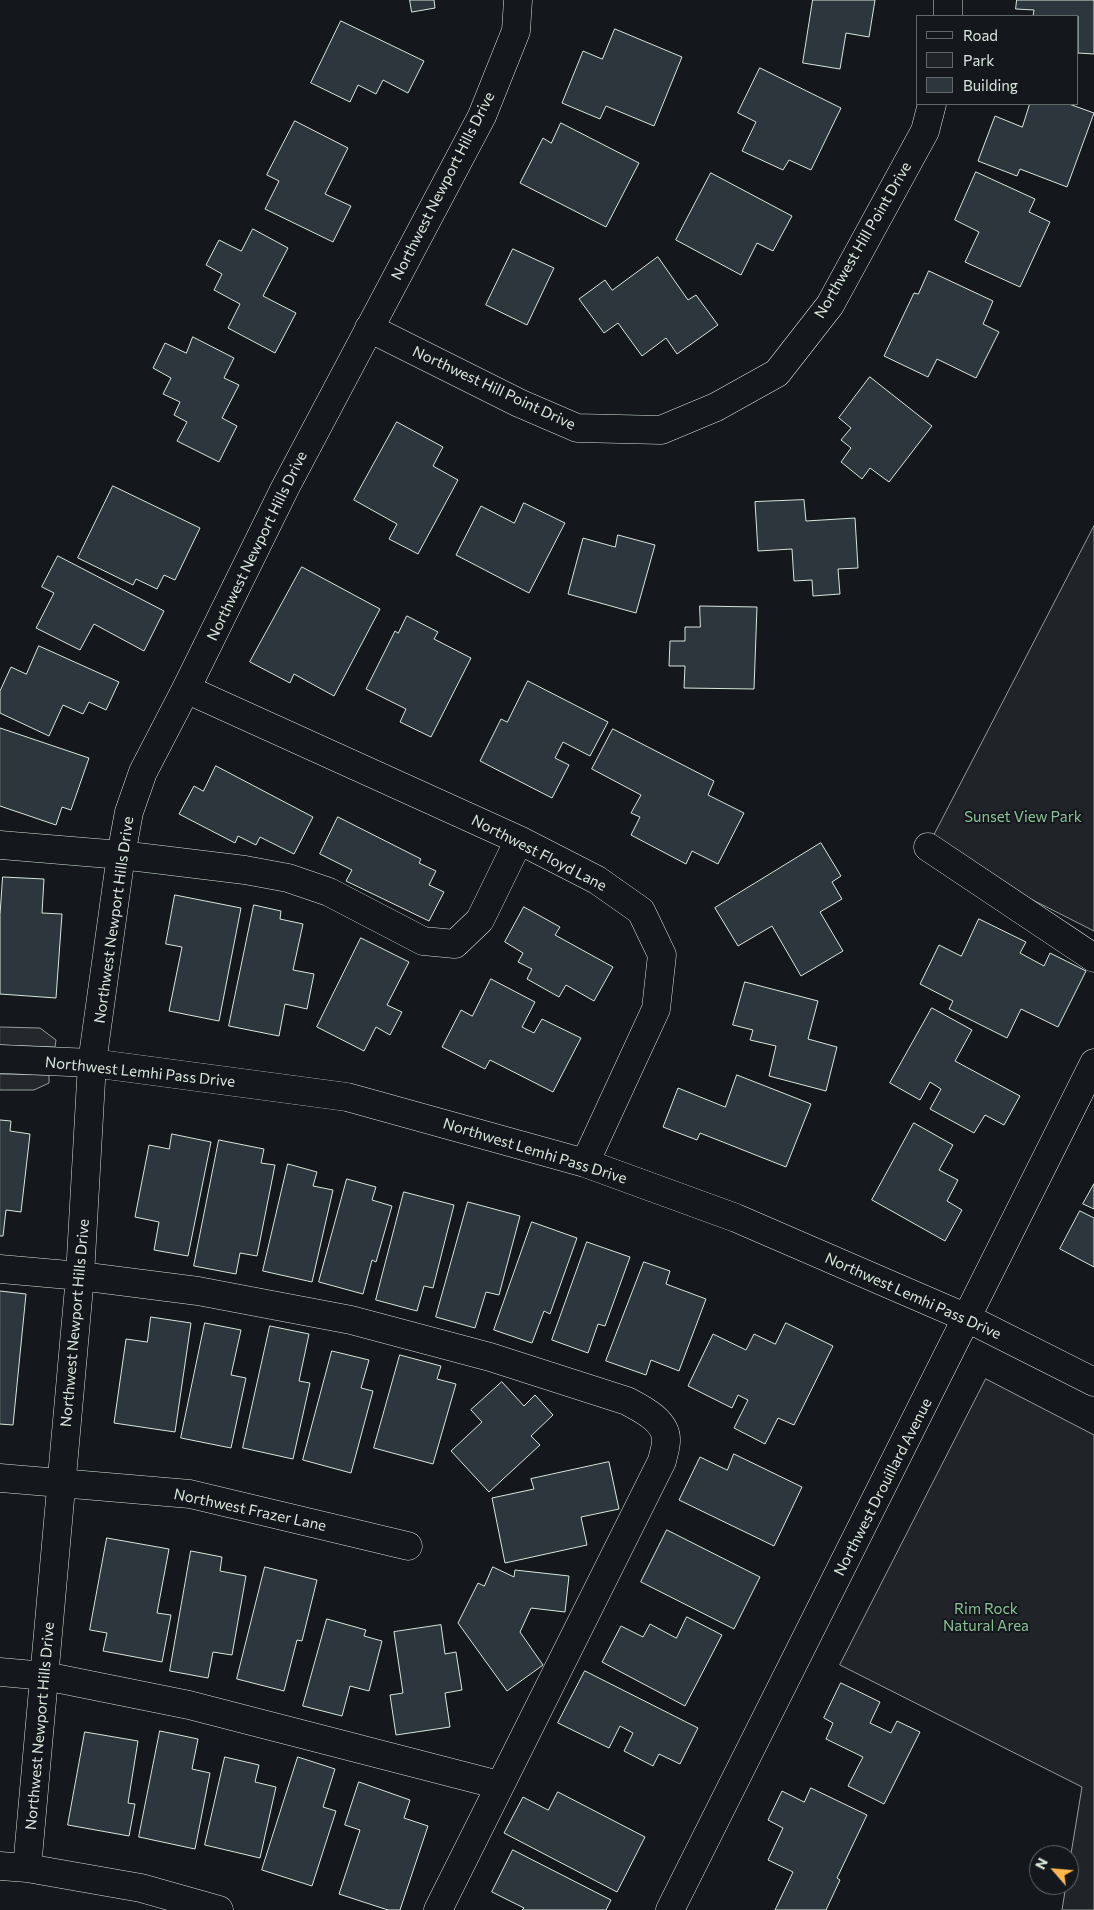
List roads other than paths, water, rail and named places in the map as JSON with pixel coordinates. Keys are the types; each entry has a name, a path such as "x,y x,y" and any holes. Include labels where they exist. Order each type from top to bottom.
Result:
{"street":[{"name":"Northwest Newport Hills Drive","path":"27,1868 80,1276 92,1063 129,812 143,772 285,488 482,116 516,31 518,0"},
{"path":"948,0 948,15"},
{"name":"Northwest Hill Point Drive","path":"369,328 519,403 577,428 661,430 716,406 777,374 830,305 925,131 932,105"},
{"name":"Northwest Floyd Lane","path":"186,689 519,840 597,880 641,911 662,954 656,1009 585,1163"},
{"path":"0,845 245,870 288,878 329,892 423,941 455,944 480,920 519,840"},
{"path":"928,847 1094,958"},
{"name":"Northwest Lemhi Pass Drive","path":"0,1059 92,1063 347,1097 585,1163 736,1218 967,1318 1094,1382"},
{"name":"Northwest Drouillard Avenue","path":"670,1910 1094,1063"},
{"path":"0,1269 80,1276 198,1291 351,1320 490,1357 627,1401 645,1410 660,1423 666,1440 662,1461 438,1910"},
{"name":"Northwest Frazer Lane","path":"0,1478 190,1494 408,1546"},
{"path":"0,1672 45,1676 190,1705 499,1785"},
{"path":"0,1866 27,1868 141,1888 219,1910"}],"park label":[{"name":"Sunset View Park","path":"1023,817"},
{"name":"Rim Rock Natural Area","path":"986,1618"}]}
